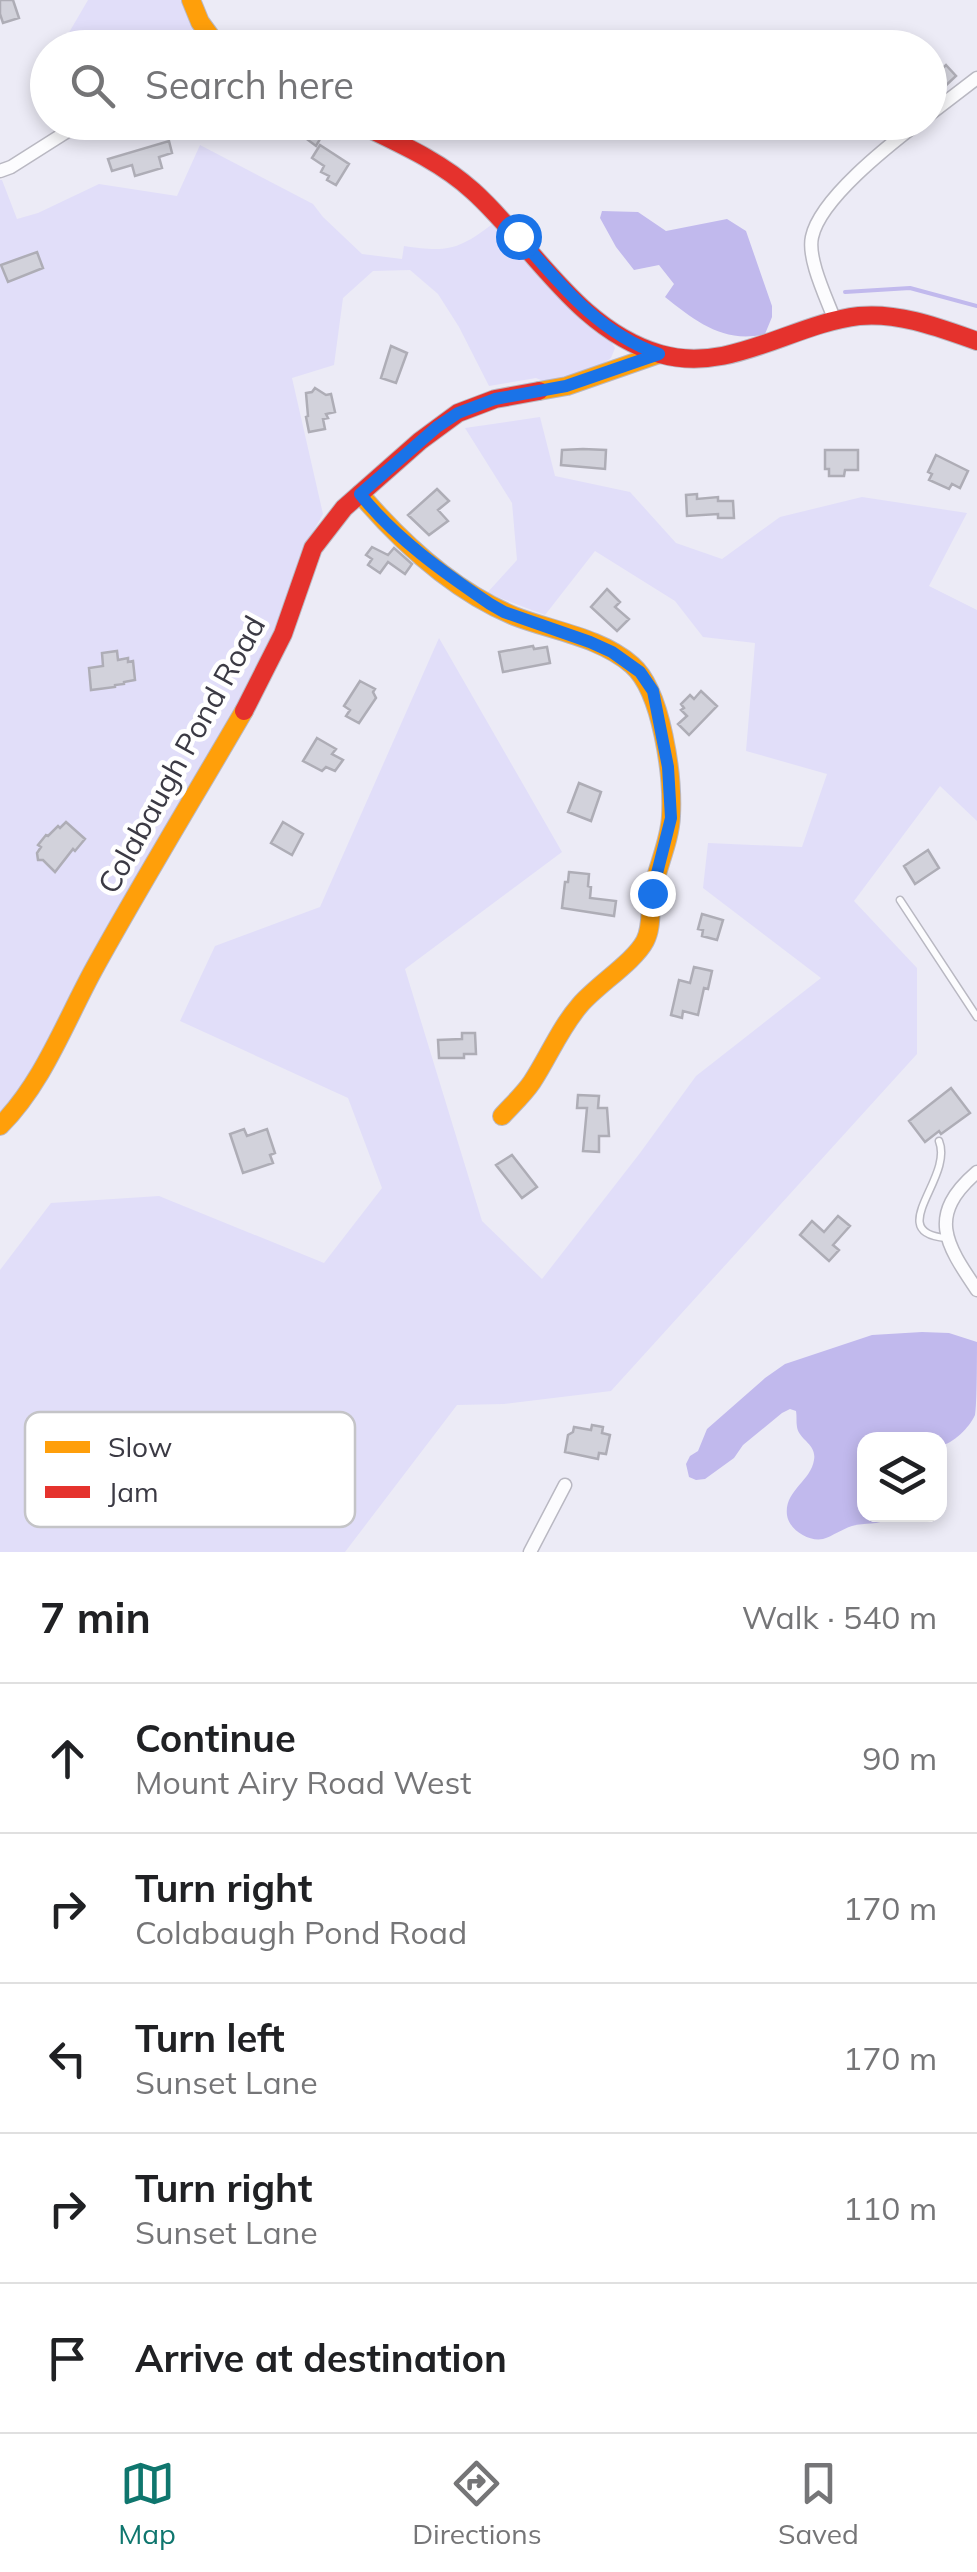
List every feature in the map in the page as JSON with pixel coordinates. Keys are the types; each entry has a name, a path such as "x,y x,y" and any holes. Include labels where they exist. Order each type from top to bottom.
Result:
{"street":[{"path":"191,0 204,30"},
{"path":"947,101 977,78"},
{"path":"0,172 52,140"},
{"path":"392,140 434,161 487,203 588,312 628,341 659,354 684,358 728,355 835,320 869,316 899,318 977,340"},
{"path":"835,320 815,267 811,239 822,213 872,158 896,140"},
{"name":"Colabaugh Pond Road","path":"0,1126 30,1090 95,968 246,708 283,634 313,548 328,526 437,427 458,413 495,399 566,386 659,354"},
{"path":"360,494 393,530 472,591 504,612 612,652 640,672 653,691 668,767 671,818 652,893 649,932 642,947 579,1006 530,1085 502,1116"},
{"path":"977,1172 958,1189 947,1214 947,1238 954,1256 977,1290"},
{"path":"530,1552 565,1485"}],"lane":[{"path":"900,900 977,1017"},
{"path":"939,1141 942,1152 938,1172 918,1224 933,1236 947,1238"}],"shaded area":[{"path":"88,0 184,0 193,30 70,30"},
{"path":"200,145 313,204 362,254 402,259 404,246 453,247 495,222 615,348 611,358 597,368 546,382 536,378 489,386 438,294 410,270 373,271 343,298 334,365 292,378 323,514 299,557 287,601 246,693 232,711 180,813 108,926 26,1085 0,1112 0,180 17,219 99,184 177,196"},
{"path":"602,211 638,212 666,231 727,219 746,231 772,306 765,334 723,333 676,306 665,297 674,284 659,265 634,270 600,218"},
{"path":"540,417 555,476 630,492 676,543 722,559 780,517 862,497 967,513 929,586 977,610 977,821 940,786 854,901 917,968 917,1054 611,1391 504,1404 457,1405 345,1552 0,1552 0,1270 51,1203 159,1196 324,1263 382,1188 348,1098 180,1021 215,946 320,907 439,638 562,852 405,969 482,1221 542,1279 696,1076 821,978 703,888 708,843 802,847 827,774 746,751 755,643 703,637 675,601 595,551 545,615 487,593 517,560 512,503 465,428"},
{"path":"949,1333 977,1342 975,1415 951,1442 947,1443 947,1432 857,1432 857,1522 880,1522 852,1526 818,1539 801,1534 792,1526 787,1507 812,1467 814,1455 798,1431 796,1411 790,1409 705,1479 689,1477 686,1464 698,1451 707,1429 765,1378 785,1364 872,1335"}],"building":[{"path":"0,0 13,0 19,18 3,23"},
{"path":"947,66 956,76 947,84"},
{"path":"169,141 172,153 159,157 162,168 135,176 132,165 112,171 108,159"},
{"path":"320,145 349,164 336,185 321,172 324,166 312,158"},
{"path":"37,252 43,268 8,282 1,265"},
{"path":"391,346 407,353 396,383 381,378"},
{"path":"315,388 331,394 335,412 323,419 325,429 309,432 306,393"},
{"path":"562,450 606,450 605,469 561,465"},
{"path":"825,450 858,450 858,470 845,470 844,476 829,476"},
{"path":"936,455 968,471 960,488 952,484 949,489 929,480 932,474 928,472"},
{"path":"437,489 449,501 438,510 448,521 429,535 408,515"},
{"path":"697,494 697,499 718,497 718,501 733,501 734,518 718,518 718,514 687,516 686,495"},
{"path":"372,547 388,555 394,548 412,564 405,574 388,562 380,573 368,565 372,559 366,555"},
{"path":"607,589 620,602 615,607 629,619 617,631 591,607"},
{"path":"547,647 550,663 503,672 499,652"},
{"path":"117,651 118,660 133,661 135,680 91,690 89,668 103,666 102,653"},
{"path":"360,681 375,689 376,698 359,723 346,716 350,710 344,706"},
{"path":"701,691 717,706 689,735 678,724 687,716 681,704"},
{"path":"317,738 336,749 332,754 343,760 335,771 326,767 322,771 303,761"},
{"path":"579,783 601,792 591,821 568,812"},
{"path":"66,822 85,839 55,872 38,860 38,845"},
{"path":"283,822 303,834 292,855 271,843"},
{"path":"928,850 939,868 915,884 904,866"},
{"path":"569,872 589,874 590,898 616,901 614,916 562,908"},
{"path":"702,914 723,920 717,940 702,936 703,930 698,929"},
{"path":"694,967 712,971 698,1015 683,1011 682,1018 671,1015 679,980 690,983"},
{"path":"462,1033 475,1033 476,1054 439,1058 438,1040 462,1039"},
{"path":"951,1088 970,1113 925,1142 909,1121"},
{"path":"578,1095 599,1096 598,1108 607,1108 609,1136 599,1136 599,1152 583,1151 587,1108 577,1108"},
{"path":"244,1129 247,1136 267,1129 275,1153 270,1155 273,1163 243,1173 230,1134"},
{"path":"512,1155 537,1187 522,1198 496,1165"},
{"path":"838,1216 850,1226 833,1245 839,1250 829,1261 800,1235 812,1221 824,1232"},
{"path":"592,1425 603,1427 602,1433 610,1435 606,1454 599,1453 598,1459 565,1452 574,1427 591,1430"}],"waterway":[{"path":"845,292 910,288 977,306"}],"traffic: slow":[{"path":"191,0 206,30"},
{"path":"539,391 567,386 659,354"},
{"path":"360,494 411,547 470,593 514,616 605,648 632,665 651,694 664,735 671,816 645,941 580,1005 532,1082 502,1116"},
{"path":"0,1126 41,1071 112,936 244,711"}],"traffic: jam":[{"path":"392,140 446,170 473,191 558,284 604,326 660,354 711,358 834,321 874,315 934,326 977,341"},
{"path":"244,711 283,634 313,548 344,508 458,413 495,399 539,391"}],"route":[{"path":"518,236 602,324 659,354 566,386 475,405 437,427 360,494 406,542 490,604 612,652 648,681 668,767 671,818 652,893"}]}
